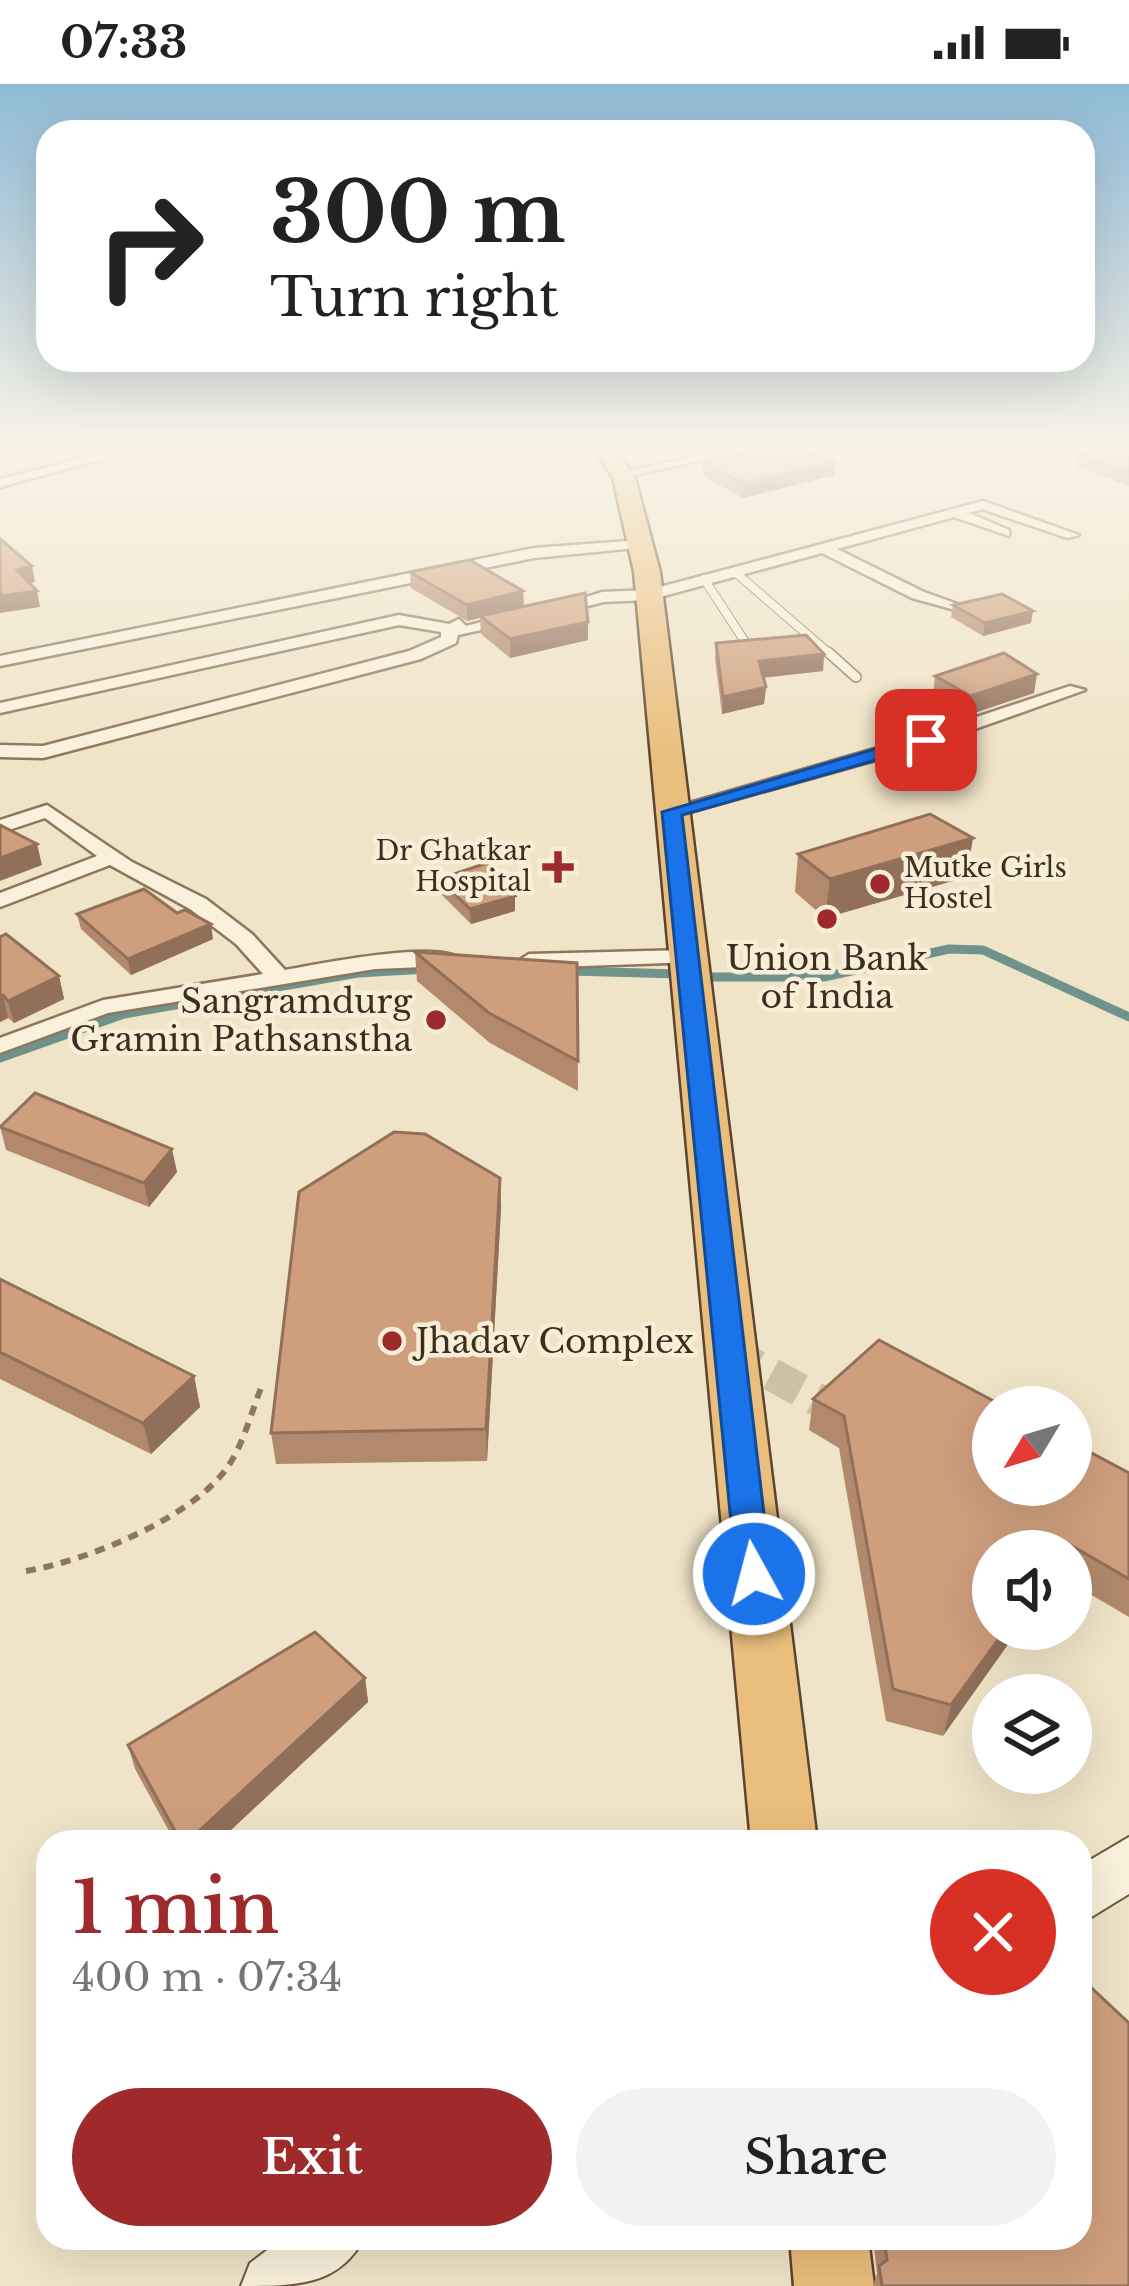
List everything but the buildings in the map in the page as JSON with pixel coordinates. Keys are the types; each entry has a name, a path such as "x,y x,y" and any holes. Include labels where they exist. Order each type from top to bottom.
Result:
{"highway":[{"path":"643,553 783,1830"},
{"path":"830,2250 834,2286"}],"main road":[{"path":"1092,1889 1129,1862"},
{"path":"273,2286 318,2250"}],"street":[{"path":"0,661 537,553"},
{"path":"0,708 399,620 428,622 449,631 566,604 650,595 806,553"},
{"path":"834,553 918,595 960,610"},
{"path":"0,755 32,749 44,752 415,655 450,639 449,631"},
{"path":"672,812 926,740 1076,690"},
{"path":"0,827 47,811 172,894 198,904 244,939 278,976"},
{"path":"0,901 112,857"},
{"path":"0,1046 103,1007 411,958 688,970"}],"lane":[{"path":"735,572 856,677"},
{"path":"704,579 747,651 770,648"},
{"path":"793,645 816,642"}],"path":[{"path":"26,1571 59,1569 159,1522 192,1497 225,1471 261,1388"}],"waterway":[{"path":"702,977 824,977 949,949 983,950 1129,1017"},
{"path":"0,1058 124,1014 358,973 427,969"},
{"path":"570,971 679,974"}],"tunnel":[{"path":"728,1351 846,1415"}],"place":[{"name":"Dr Ghatkar Hospital","path":"558,867"},
{"name":"Mutke Girls Hostel","path":"880,884"},
{"name":"Union Bank of India","path":"827,919"},
{"name":"Sangramdurg Gramin Pathsanstha","path":"436,1020"},
{"name":"Jhadav Complex","path":"392,1341"}],"route":[{"path":"754,1574 672,812 926,740"}]}
